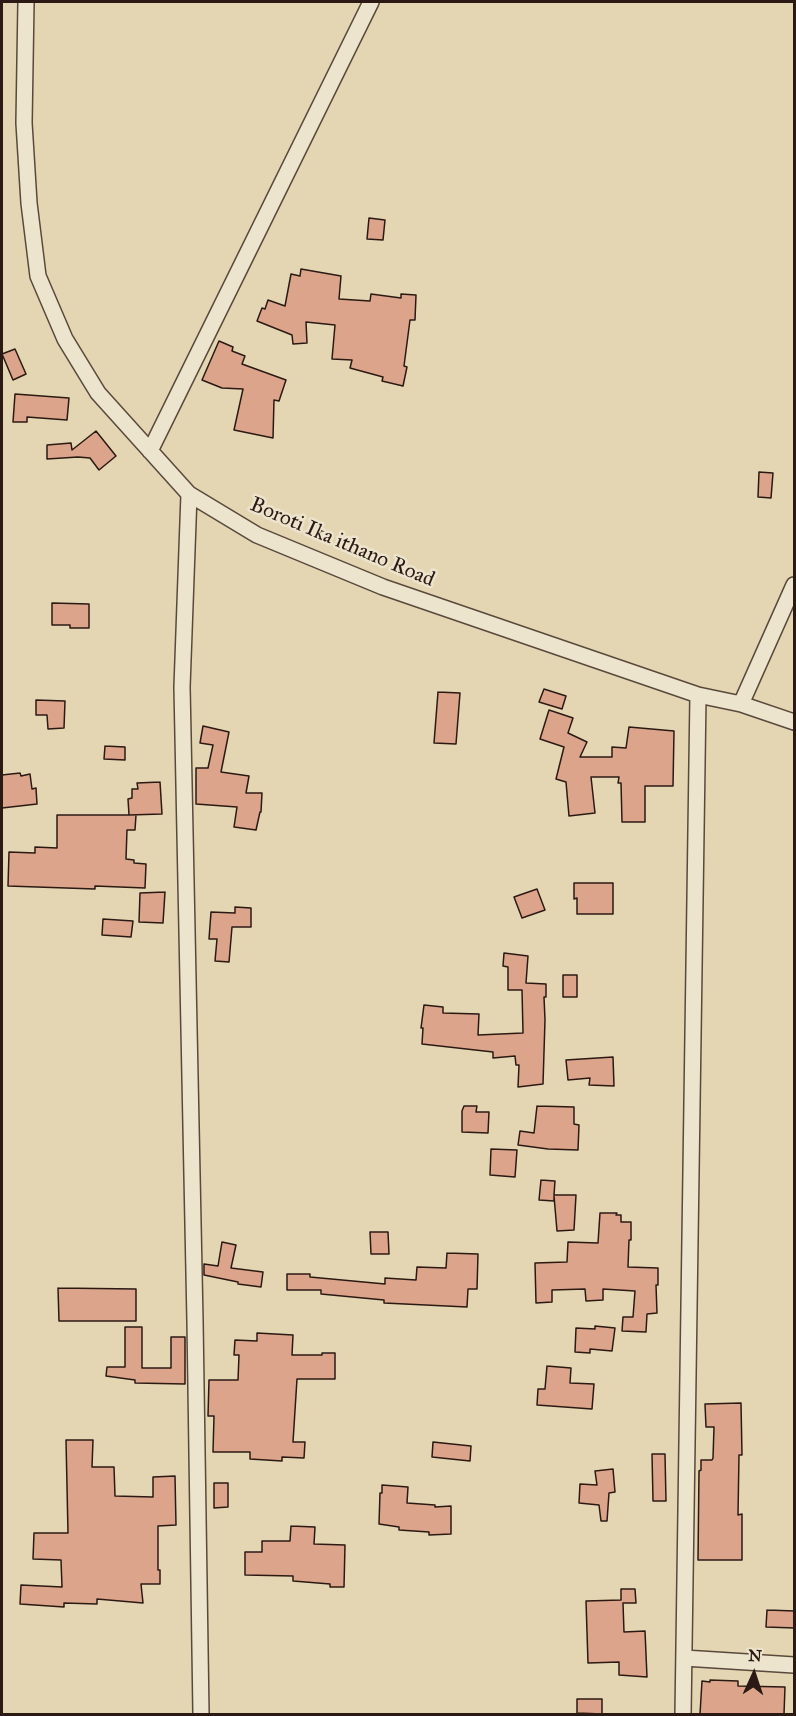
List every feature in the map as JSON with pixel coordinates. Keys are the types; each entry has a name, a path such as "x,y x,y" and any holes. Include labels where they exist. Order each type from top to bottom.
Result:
{"street":[{"name":"Boroti Ika ithano Road","path":"26,2 24,123 29,203 38,276 65,339 98,393 189,494 257,535 383,586 698,695 741,704 795,722"},
{"path":"150,451 371,2"},
{"path":"189,494 182,687 201,1714"},
{"path":"741,704 795,585"},
{"path":"683,1714 698,695"},
{"path":"684,1658 795,1665"}],"building":[{"path":"369,218 385,220 383,240 367,239"},
{"path":"301,269 341,276 339,299 370,301 371,294 401,298 401,294 416,295 415,320 410,320 404,366 407,367 403,386 382,381 383,377 350,368 352,360 332,359 335,325 306,322 307,343 293,344 292,335 257,321 268,300 285,306 291,274 300,276"},
{"path":"219,341 233,347 232,351 245,356 242,364 286,380 279,401 274,400 273,438 234,430 243,389 222,388 202,380"},
{"path":"15,349 26,374 13,380 2,354"},
{"path":"15,394 69,398 67,420 27,417 27,422 13,422"},
{"path":"96,431 116,456 99,470 90,458 47,459 47,445 71,443 72,450"},
{"path":"759,472 773,473 771,498 758,497"},
{"path":"52,603 89,604 89,628 52,625"},
{"path":"544,689 566,696 562,709 539,702"},
{"path":"438,692 460,693 456,744 434,743"},
{"path":"36,700 65,701 64,728 48,729 47,715 36,715"},
{"path":"549,710 573,718 568,733 587,742 580,757 612,757 612,747 626,748 629,727 674,731 673,786 645,786 645,822 622,822 619,777 591,777 595,813 569,816 566,782 556,779 564,747 540,739"},
{"path":"203,726 229,732 221,772 249,776 246,793 262,793 261,812 256,830 234,827 237,807 196,804 196,768 208,768 213,745 200,743"},
{"path":"105,746 125,747 125,760 104,759"},
{"path":"20,773 21,776 30,774 32,789 36,788 37,804 2,808 2,775"},
{"path":"160,782 162,814 129,815 128,799 132,798 132,789 138,789 137,783"},
{"path":"57,815 136,815 135,830 127,830 126,859 134,860 134,863 146,864 145,888 8,886 9,852 35,853 35,847 57,848"},
{"path":"574,883 613,883 613,914 577,914"},
{"path":"537,889 545,910 522,918 514,897"},
{"path":"165,892 163,923 139,922 140,893"},
{"path":"235,907 251,908 251,927 232,927 229,962 215,961 217,939 209,939 211,912 235,913"},
{"path":"103,919 133,921 131,937 102,935"},
{"path":"504,953 528,956 526,983 546,984 543,1084 518,1087 519,1065 516,1065 515,1056 493,1058 493,1052 422,1044 423,1028 421,1028 424,1005 443,1007 443,1013 479,1014 478,1035 523,1033 522,990 508,990 508,967 503,966"},
{"path":"563,975 577,975 577,997 563,997"},
{"path":"613,1057 614,1086 589,1085 590,1078 568,1080 566,1060"},
{"path":"464,1106 477,1106 476,1112 489,1112 488,1133 462,1132"},
{"path":"537,1106 574,1107 574,1124 579,1125 578,1150 518,1145 520,1131 534,1133"},
{"path":"491,1149 517,1150 515,1177 490,1175"},
{"path":"541,1180 555,1181 554,1195 576,1195 574,1230 557,1231 554,1196 554,1201 539,1200"},
{"path":"600,1213 617,1213 616,1215 621,1215 621,1222 631,1222 628,1267 658,1268 657,1313 647,1314 646,1332 622,1331 623,1317 633,1317 635,1291 603,1289 603,1300 586,1301 585,1289 552,1290 552,1302 536,1303 535,1263 567,1262 568,1242 598,1243"},
{"path":"370,1232 388,1232 389,1254 371,1254"},
{"path":"222,1242 236,1245 231,1268 263,1272 261,1287 238,1284 238,1282 204,1275 204,1264 218,1266"},
{"path":"447,1253 478,1254 477,1289 468,1289 467,1307 384,1303 384,1300 321,1294 321,1290 287,1290 287,1274 310,1274 310,1277 385,1284 385,1278 416,1280 417,1267 446,1268"},
{"path":"58,1288 136,1289 136,1321 59,1321"},
{"path":"595,1326 615,1328 612,1351 590,1349 590,1353 575,1352 576,1328 595,1329"},
{"path":"125,1327 142,1327 142,1368 171,1368 171,1337 185,1337 185,1384 135,1383 135,1380 106,1376 107,1367 125,1367"},
{"path":"257,1333 293,1335 292,1355 335,1353 335,1379 297,1379 293,1442 305,1442 304,1458 282,1457 282,1461 250,1459 250,1452 213,1452 214,1416 208,1416 209,1380 238,1380 239,1355 234,1355 235,1340 257,1341"},
{"path":"547,1366 571,1368 570,1383 594,1384 592,1409 537,1405 538,1389 545,1389"},
{"path":"741,1403 742,1455 739,1455 738,1515 742,1514 742,1560 698,1560 699,1471 701,1460 712,1460 713,1458 714,1427 706,1427 705,1404"},
{"path":"66,1440 93,1440 92,1467 114,1467 115,1496 153,1497 153,1477 175,1476 176,1525 158,1526 160,1584 141,1584 143,1603 97,1599 97,1604 64,1603 64,1607 20,1604 21,1585 62,1587 61,1560 33,1559 34,1533 68,1533"},
{"path":"433,1442 471,1446 470,1461 432,1457"},
{"path":"652,1454 665,1454 666,1501 653,1501"},
{"path":"613,1469 615,1492 609,1493 607,1521 601,1521 599,1505 579,1503 580,1484 597,1485 595,1471"},
{"path":"214,1483 228,1483 228,1507 214,1508"},
{"path":"382,1485 408,1487 407,1503 435,1505 435,1507 451,1506 451,1534 429,1535 429,1532 399,1530 399,1527 379,1524"},
{"path":"291,1526 315,1527 314,1544 345,1545 344,1587 293,1581 293,1576 245,1575 245,1552 262,1552 262,1541 290,1541"},
{"path":"621,1589 635,1589 636,1603 623,1603 624,1632 645,1631 647,1677 619,1675 619,1662 588,1663 586,1601 621,1600"},
{"path":"767,1610 795,1611 795,1628 766,1627"},
{"path":"710,1680 738,1681 738,1686 785,1687 784,1714 700,1714 702,1681 710,1682"},
{"path":"577,1699 602,1699 602,1714 577,1713"}]}
